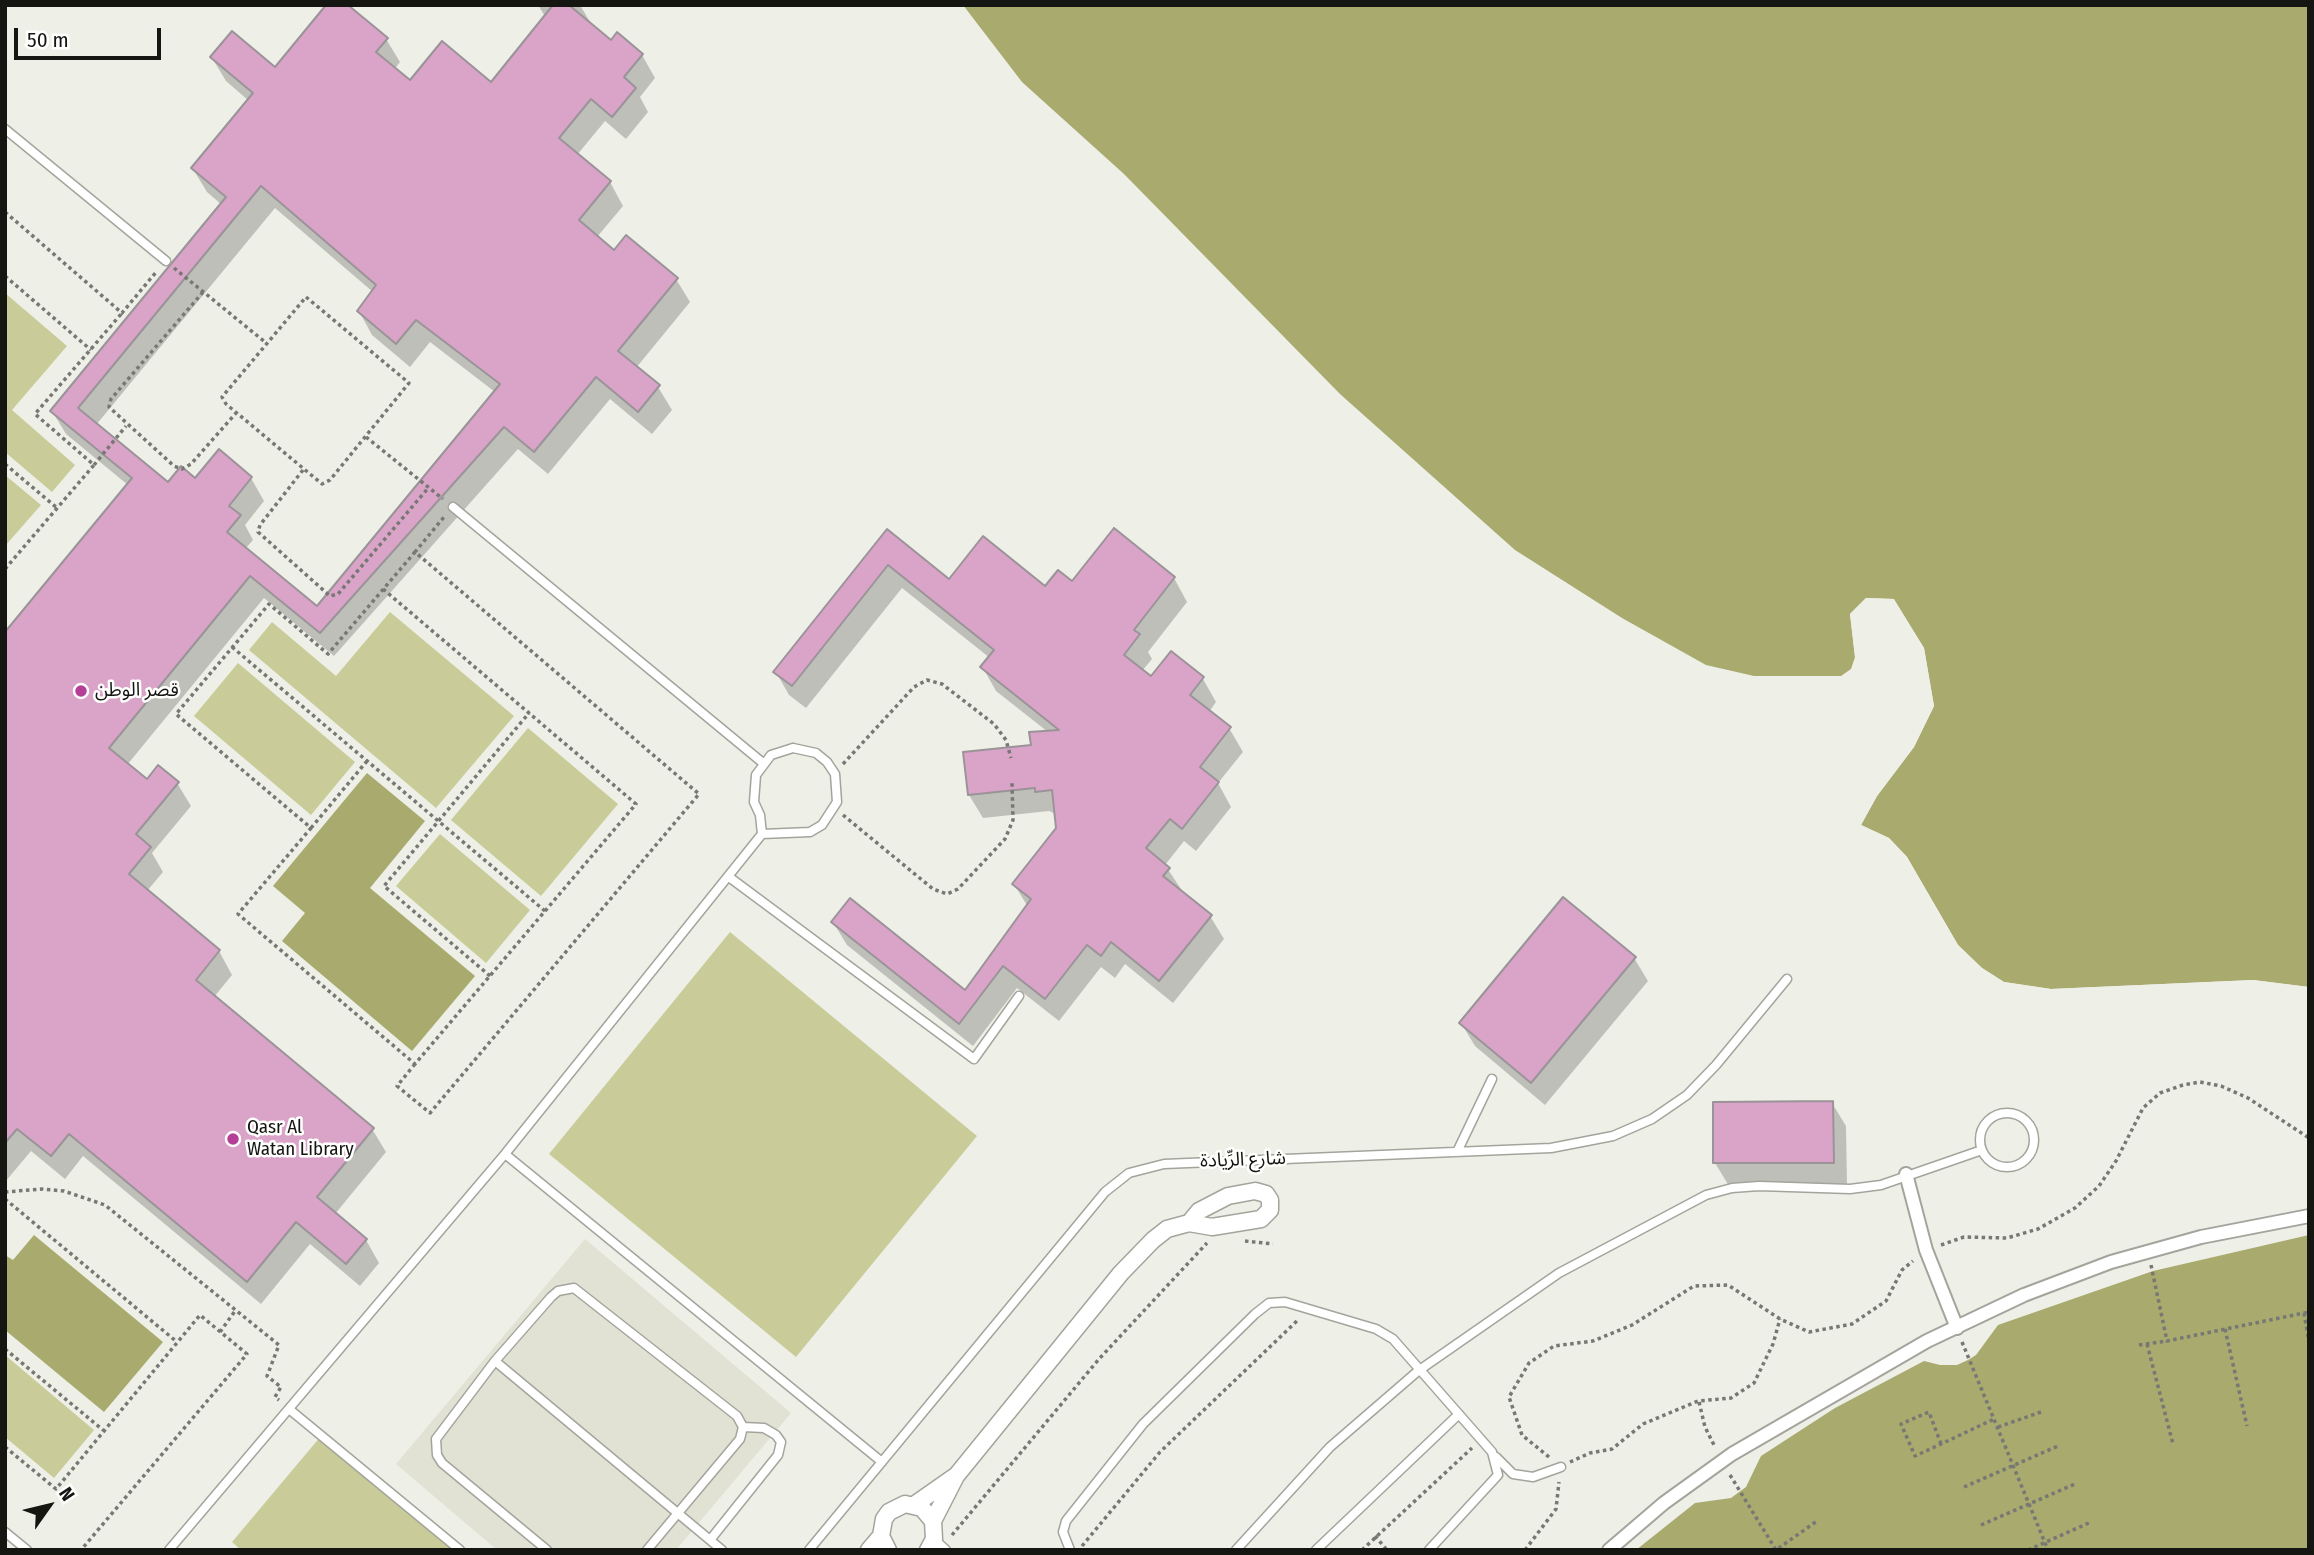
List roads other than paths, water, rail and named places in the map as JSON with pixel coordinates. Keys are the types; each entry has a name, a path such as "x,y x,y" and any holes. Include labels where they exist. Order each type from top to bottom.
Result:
{"street":[{"path":"1906,1174 1926,1250 1957,1328"},
{"path":"1609,1550 1664,1503 1732,1454 1838,1391 2024,1295 2111,1262 2201,1237 2309,1216"},
{"path":"933,1521 956,1476 1121,1273 1160,1235 1189,1223"},
{"path":"914,1505 956,1476"},
{"path":"869,1550 884,1543 881,1527 889,1512 905,1504 914,1505 929,1513 938,1546"}],"lane":[{"path":"5,130 166,261"},
{"path":"453,507 763,763"},
{"path":"169,1550 505,1154 762,834 752,788 763,763 782,750 805,749 827,762 835,774 838,788 834,808 822,825 810,832 762,834"},
{"path":"729,877 974,1059 1019,996"},
{"name":"شارع الرِّيادة","path":"809,1550 1105,1192 1129,1173 1164,1164 1572,1146 1613,1136 1652,1119 1702,1081 1787,979"},
{"path":"1457,1152 1492,1079"},
{"path":"1997,1114 2015,1114 2030,1125 2034,1146 2030,1155 2018,1165 1999,1166 1990,1161 1982,1150 1980,1135 1983,1126 1997,1114"},
{"path":"1236,1550 1330,1447 1418,1371 1559,1273 1706,1195 1732,1188 1759,1186 1850,1189 1881,1185 1906,1174 1915,1175 1982,1150"},
{"path":"505,1154 882,1462"},
{"path":"547,1550 437,1455 436,1439 495,1362 551,1297 558,1291 574,1288 737,1416 743,1427 740,1439 647,1550"},
{"path":"1070,1550 1063,1532 1066,1521 1143,1424 1269,1303 1284,1302 1376,1329 1404,1350 1418,1371 1513,1474 1533,1477 1561,1466"},
{"path":"495,1362 722,1550"},
{"path":"289,1409 460,1550"},
{"path":"1315,1550 1458,1414"},
{"path":"710,1540 778,1455 780,1443 776,1435 764,1428 743,1427"},
{"path":"1429,1550 1498,1475 1492,1452"},
{"path":"5,1532 27,1550"}],"place":[{"name":"قصر الوطن","path":"81,691"},
{"name":"Qasr Al Watan Library","path":"233,1139"}]}
